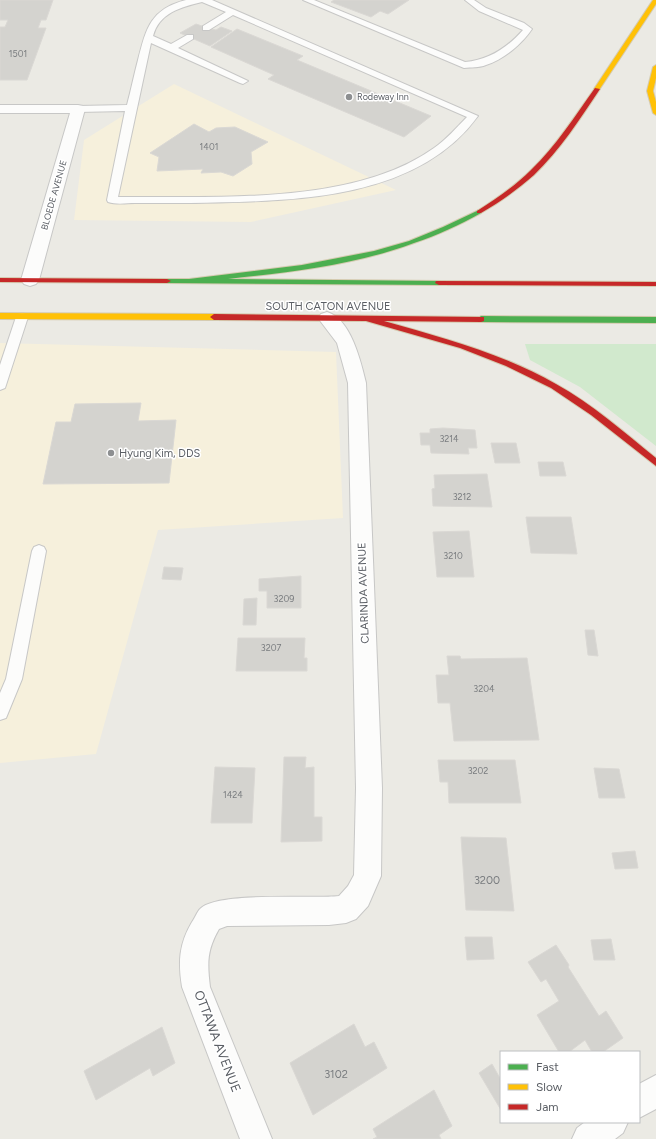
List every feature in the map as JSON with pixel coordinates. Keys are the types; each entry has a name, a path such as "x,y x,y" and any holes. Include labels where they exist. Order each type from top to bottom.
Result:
{"main road":[{"path":"190,281 290,269 395,249 452,227 502,198 537,170 563,140 656,0"},
{"path":"656,67 650,91 656,113"},
{"path":"0,280 656,284"},
{"name":"SOUTH CATON AVENUE","path":"0,316 656,320"},
{"path":"366,318 468,348 514,366 554,386 606,421 656,463"}],"street":[{"path":"0,109 78,109"},
{"name":"BLOEDE AVENUE","path":"30,280 78,109"},
{"name":"CLARINDA AVENUE","path":"197,941 210,918 227,912 329,911 346,909 358,896 367,876 369,788 357,382 351,357 345,341 327,318"},
{"name":"OTTAWA AVENUE","path":"197,941 193,965 196,987 256,1139"},
{"path":"640,1101 656,1090"},
{"path":"588,1139 611,1123"}],"lane":[{"path":"199,0 180,4 163,13 150,30 131,108 112,200 269,198 312,195 349,189 376,180 432,155 447,143 473,116 205,0"},
{"path":"307,0 448,60 464,65 481,63 521,38 528,29 521,24 477,8 469,0"},
{"path":"206,28 233,12"},
{"path":"171,48 190,37"},
{"path":"149,38 243,81"},
{"path":"78,109 131,108"},
{"path":"0,385 22,317"},
{"path":"0,712 14,679 39,551"}],"shaded area":[{"path":"174,84 396,190 251,222 74,220 84,140"},
{"path":"0,343 336,352 343,518 158,530 96,754 0,763"}],"green space":[{"path":"525,344 656,344 656,446 580,387 530,360"}],"building":[{"path":"0,0 53,0 46,20 41,20 38,28 46,28 27,80 0,80 0,27 5,27 8,20 0,20"},
{"path":"334,0 409,0 388,14 380,11 371,17 331,2"},
{"path":"196,24 216,30 221,27 232,31 210,46 180,33"},
{"name":"Rodeway Inn","path":"237,29 303,56 297,60 431,116 404,137 268,79 274,75 211,47"},
{"path":"194,124 209,132 216,128 235,127 268,142 251,152 252,164 233,176 221,172 201,173 203,169 157,171 159,157 150,153"},
{"name":"Hyung Kim, DDS","path":"141,403 138,421 176,420 169,483 43,484 56,422 71,422 75,404"},
{"path":"443,428 475,430 477,448 468,448 469,454 431,453 430,445 421,445 420,433 430,433 430,429"},
{"path":"491,443 516,443 520,463 495,463"},
{"path":"538,462 563,462 566,476 540,476"},
{"path":"487,474 492,507 433,506 432,489 435,488 434,475"},
{"path":"526,517 571,517 577,554 531,553"},
{"path":"469,531 474,577 437,577 433,532"},
{"path":"164,567 183,568 181,580 162,579"},
{"path":"301,576 301,608 267,608 267,591 259,591 259,579"},
{"path":"257,598 256,625 243,625 244,599"},
{"path":"585,630 594,630 598,656 588,655"},
{"path":"238,638 305,638 304,658 307,658 307,671 236,671"},
{"path":"447,656 460,656 461,659 527,658 539,740 454,741 450,703 438,703 436,675 449,675"},
{"path":"284,757 306,757 305,768 314,767 314,817 322,817 322,841 281,842"},
{"path":"438,760 515,760 521,803 449,803 448,782 440,782"},
{"path":"215,767 255,768 252,823 211,823"},
{"path":"594,768 619,769 625,798 599,798"},
{"path":"461,837 506,838 514,911 466,910"},
{"path":"635,851 638,868 615,869 612,853"},
{"path":"465,937 492,937 494,959 467,960"},
{"path":"611,939 615,960 594,960 591,940"},
{"path":"556,945 599,1016 606,1011 623,1038 604,1051 591,1051 585,1040 570,1051 558,1051 537,1015 559,1001 546,979 541,982 528,962"},
{"path":"354,1024 365,1047 374,1042 387,1068 313,1115 290,1063"},
{"path":"162,1027 175,1063 153,1076 150,1068 96,1100 84,1071"},
{"path":"492,1064 500,1078 500,1108 479,1073"},
{"path":"434,1090 452,1126 439,1135 441,1139 373,1139 377,1137 373,1129"}],"traffic: fast":[{"path":"190,281 302,268 375,253 446,229 479,212"},
{"path":"167,281 439,283"},
{"path":"481,319 656,320"}],"traffic: slow":[{"path":"597,89 656,0"},
{"path":"656,67 650,91 656,113"},
{"path":"0,316 214,317"}],"traffic: jam":[{"path":"479,212 517,186 533,172 559,143 597,89"},
{"path":"0,280 167,281"},
{"path":"439,283 656,284"},
{"path":"214,317 481,319"},
{"path":"366,318 462,346 532,374 554,386 581,404 656,463"}],"place":[{"name":"Rodeway Inn","path":"349,97"},
{"name":"Hyung Kim, DDS","path":"111,453"}]}
